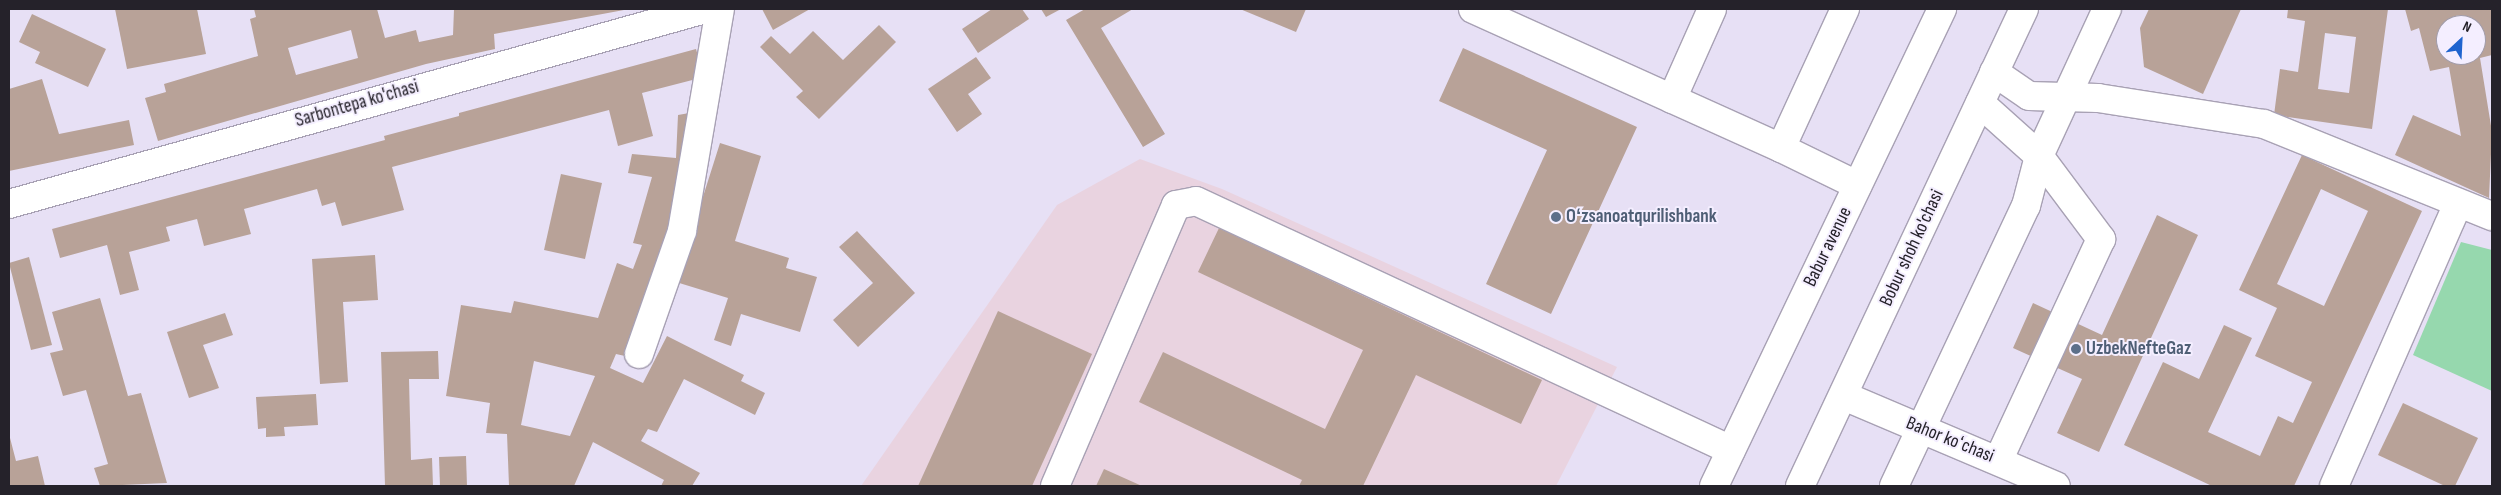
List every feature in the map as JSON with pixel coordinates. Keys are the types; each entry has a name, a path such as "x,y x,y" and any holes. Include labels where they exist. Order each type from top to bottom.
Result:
{"main road":[{"name":"Sarbontepa ko'chasi","path":"9,204 705,9"},
{"path":"639,354 682,231 720,9"},
{"path":"1473,9 1780,148 1857,185"},
{"path":"1672,99 1712,9"},
{"path":"1780,148 1845,9"},
{"name":"Babur avenue","path":"1714,486 1942,9"},
{"name":"Bobur shoh ko'chasi","path":"1800,486 1844,396 2024,9"},
{"path":"1894,486 2026,206 2039,156 2107,9"},
{"path":"1994,72 2029,96 2067,96 2264,124 2458,204 2492,216"},
{"path":"1980,103 2039,156 2101,238 1999,459"},
{"path":"1055,486 1176,205 1196,201 1731,450"},
{"path":"2334,486 2458,204"},
{"name":"Bahor koʻchasi","path":"1844,396 1999,459 2056,486"}],"shaded area":[{"path":"1140,159 1222,189 1617,367 1556,486 861,486 1057,205"}],"green space":[{"path":"2461,242 2492,250 2492,391 2413,355"}],"building":[{"path":"115,9 197,9 206,54 127,69"},
{"path":"254,9 377,9 385,38 416,30 419,42 453,35 454,9 624,10 494,34 495,49 426,64 158,141 145,98 166,92 164,84 258,56 250,19 256,17","holes":["351,30 358,58 296,75 288,48"]},
{"path":"762,9 810,9 773,30"},
{"path":"992,9 1022,9 1029,19 978,53 962,29"},
{"path":"1041,9 1061,9 1046,17"},
{"path":"1085,9 1133,9 1101,28 1165,134 1143,147 1066,20"},
{"path":"1240,9 1306,9 1296,32"},
{"path":"2149,9 2241,9 2203,94 2144,67 2140,28"},
{"path":"2288,9 2388,9 2372,129 2274,115 2280,69 2298,72 2305,21 2287,18","holes":["2325,33 2356,37 2349,93 2318,89"]},
{"path":"2405,9 2492,9 2492,55 2486,56 2486,15 2436,15 2436,65 2481,65 2492,132 2489,198 2395,155 2413,115 2461,136 2449,67 2430,71 2419,28 2411,31"},
{"path":"32,14 106,49 88,87 35,63 40,52 19,42"},
{"path":"879,25 896,42 819,119 796,97 803,91 760,47 771,36 790,54 813,31 843,60"},
{"name":"Oʻzsanoatqurilishbank","path":"1463,48 1637,127 1551,314 1486,284 1547,150 1439,101"},
{"path":"696,49 704,77 642,93 653,136 618,146 609,110 392,167 404,210 342,226 335,202 322,206 317,189 244,209 251,234 204,246 197,219 166,227 170,241 129,252 139,290 120,295 107,245 60,258 52,229 385,140 384,136 459,116 459,113"},
{"path":"976,57 991,78 968,94 982,114 957,132 928,89"},
{"path":"42,79 59,134 129,120 134,145 9,171 9,89"},
{"path":"695,112 693,156 648,307 625,356 616,354 610,368 643,383 667,336 744,375 741,381 765,393 755,415 684,379 657,432 648,429 641,441 700,473 692,486 661,486 664,480 593,442 574,486 509,486 507,434 486,433 490,403 446,396 461,305 511,313 514,301 598,318 617,263 633,269 642,245 633,243 652,177 628,173 632,154 676,158 678,115","holes":["534,361 595,376 570,436 521,425"]},
{"path":"720,143 761,156 735,241 789,258 786,268 817,277 800,332 741,314 731,346 714,340 728,298 676,282"},
{"path":"2302,155 2422,211 2294,486 2212,486 2124,445 2163,362 2199,379 2224,325 2252,338 2208,432 2260,456 2278,416 2293,423 2312,382 2255,356 2277,308 2239,290","holes":["2321,189 2368,211 2324,306 2277,284"]},
{"path":"561,174 602,183 585,259 544,250"},
{"path":"2157,215 2198,235 2099,452 2057,433 2082,379 2013,348 2033,303 2102,335"},
{"path":"1219,228 1542,380 1521,424 1416,375 1363,486 1299,486 1302,480 1139,402 1163,352 1325,429 1363,350 1198,272"},
{"path":"857,231 915,293 858,347 833,320 873,283 839,247"},
{"path":"375,255 378,300 343,302 348,382 320,384 312,259"},
{"path":"29,257 52,345 31,350 9,263"},
{"path":"100,298 128,396 141,393 167,483 100,486 94,468 108,464 86,390 63,396 50,353 63,350 52,312"},
{"path":"998,311 1092,354 1032,486 918,486"},
{"path":"225,313 233,335 203,345 219,388 189,398 167,332"},
{"path":"438,351 439,379 409,379 411,460 432,458 433,486 385,486 381,352"},
{"path":"316,394 318,425 284,427 285,436 266,437 266,428 258,429 256,397"},
{"path":"2403,403 2478,438 2455,486 2445,486 2378,455"},
{"path":"9,434 16,461 38,456 45,486 9,486"},
{"path":"466,456 467,486 440,486 439,457"},
{"path":"1104,469 1142,486 1096,486"}],"place":[{"name":"Oʻzsanoatqurilishbank","path":"1556,217"},
{"name":"UzbekNefteGaz","path":"2076,349"}]}
